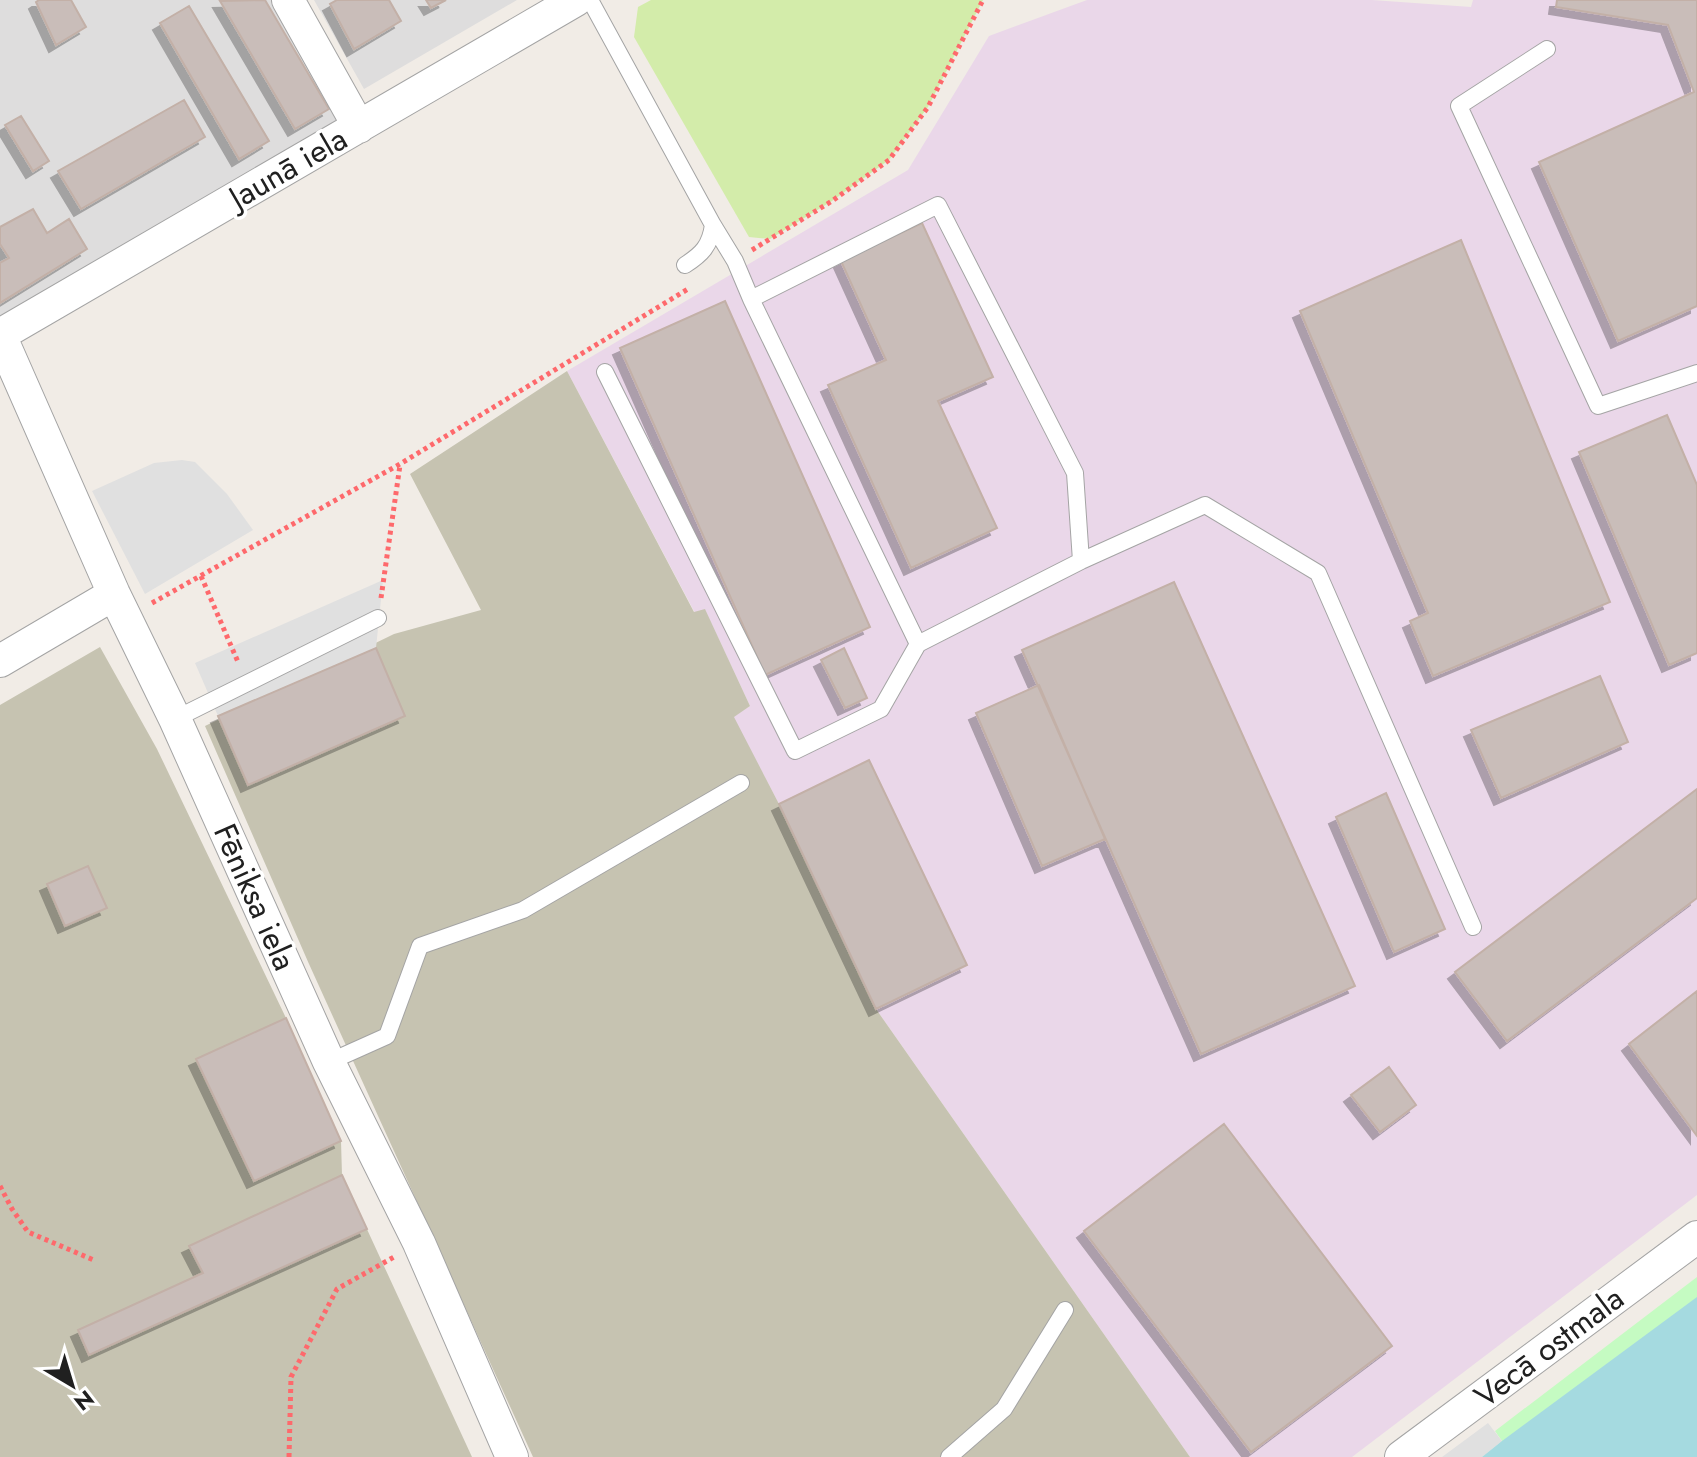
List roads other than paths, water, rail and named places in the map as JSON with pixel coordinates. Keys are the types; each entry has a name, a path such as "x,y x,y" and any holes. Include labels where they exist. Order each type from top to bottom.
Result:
{"street":[{"path":"288,0 359,127"},
{"name":"Jaunā iela","path":"0,335 576,0"},
{"name":"Fēniksa iela","path":"0,335 120,606 175,719 329,1062 419,1243 512,1457"},
{"path":"0,661 120,606"},
{"name":"Vecā ostmala","path":"1401,1457 1697,1237"}],"lane":[{"path":"590,0 735,261 918,644"},
{"path":"1547,49 1459,106 1591,392 1598,406 1697,373"},
{"path":"751,299 938,205 1075,473 1081,561"},
{"path":"685,265 702,253 711,241 713,225"},
{"path":"605,372 795,751 881,709 918,644 1081,561 1205,505 1318,573 1473,927"},
{"path":"175,719 378,618"},
{"path":"329,1062 387,1036 420,946 523,910 741,783"},
{"path":"949,1457 1004,1409 1065,1310"}],"water":[{"path":"1697,1297 1697,1457 1482,1457 1502,1441"}]}
